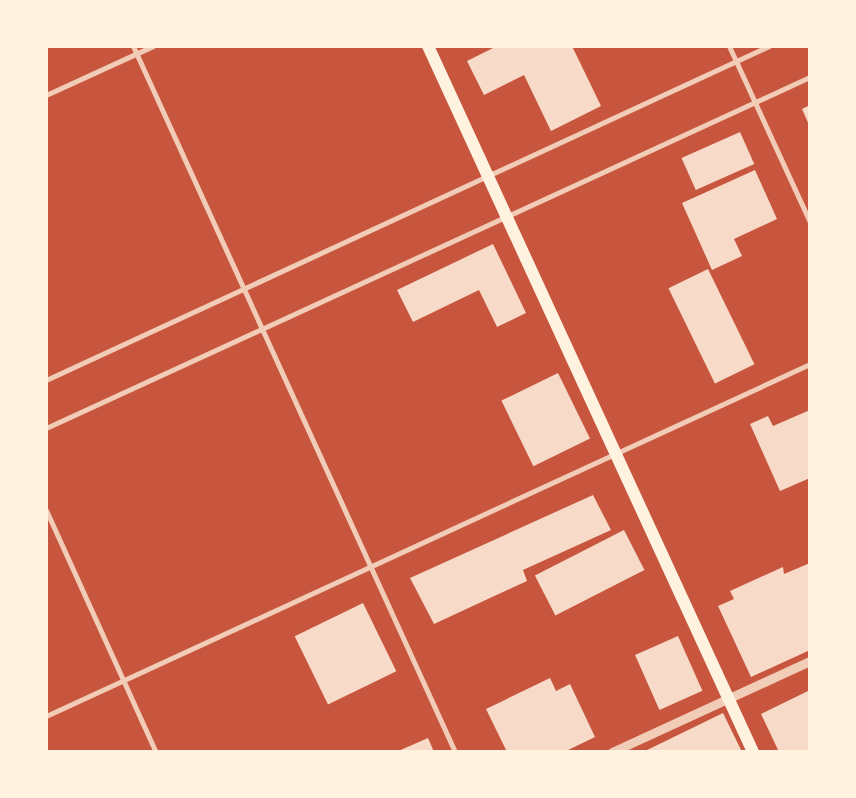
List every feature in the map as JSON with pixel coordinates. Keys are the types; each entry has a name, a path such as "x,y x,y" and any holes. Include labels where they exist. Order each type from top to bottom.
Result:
{"main road":[{"path":"428,46 753,752"}],"street":[{"path":"133,46 455,752"},
{"path":"46,95 153,46"},
{"path":"728,46 810,222"},
{"path":"46,380 769,46"},
{"path":"46,428 754,102 810,78"},
{"path":"46,716 810,364"},
{"path":"46,510 156,752"},
{"path":"612,752 810,661"}],"building":[{"path":"497,46 572,46 601,106 551,131 524,75 484,95 467,61"},
{"path":"810,105 810,127 802,109"},
{"path":"740,132 754,164 696,190 682,158"},
{"path":"755,170 777,219 734,239 742,256 712,270 682,203"},
{"path":"493,244 526,313 497,327 479,290 413,322 397,290"},
{"path":"708,269 754,364 715,384 668,288"},
{"path":"558,373 590,439 533,466 501,401"},
{"path":"810,410 810,478 780,491 750,424 768,416 773,426"},
{"path":"593,495 611,530 523,570 527,581 434,624 410,578"},
{"path":"624,530 644,570 555,615 535,575"},
{"path":"810,563 810,650 751,677 718,606 734,599 730,591 783,567 784,574"},
{"path":"363,603 396,671 328,705 295,636"},
{"path":"678,636 702,691 659,710 635,655"},
{"path":"550,678 556,691 570,684 595,737 564,752 507,752 486,709"},
{"path":"810,690 810,752 779,752 761,714"},
{"path":"723,713 742,752 643,752"},
{"path":"428,738 434,752 396,752"}]}
